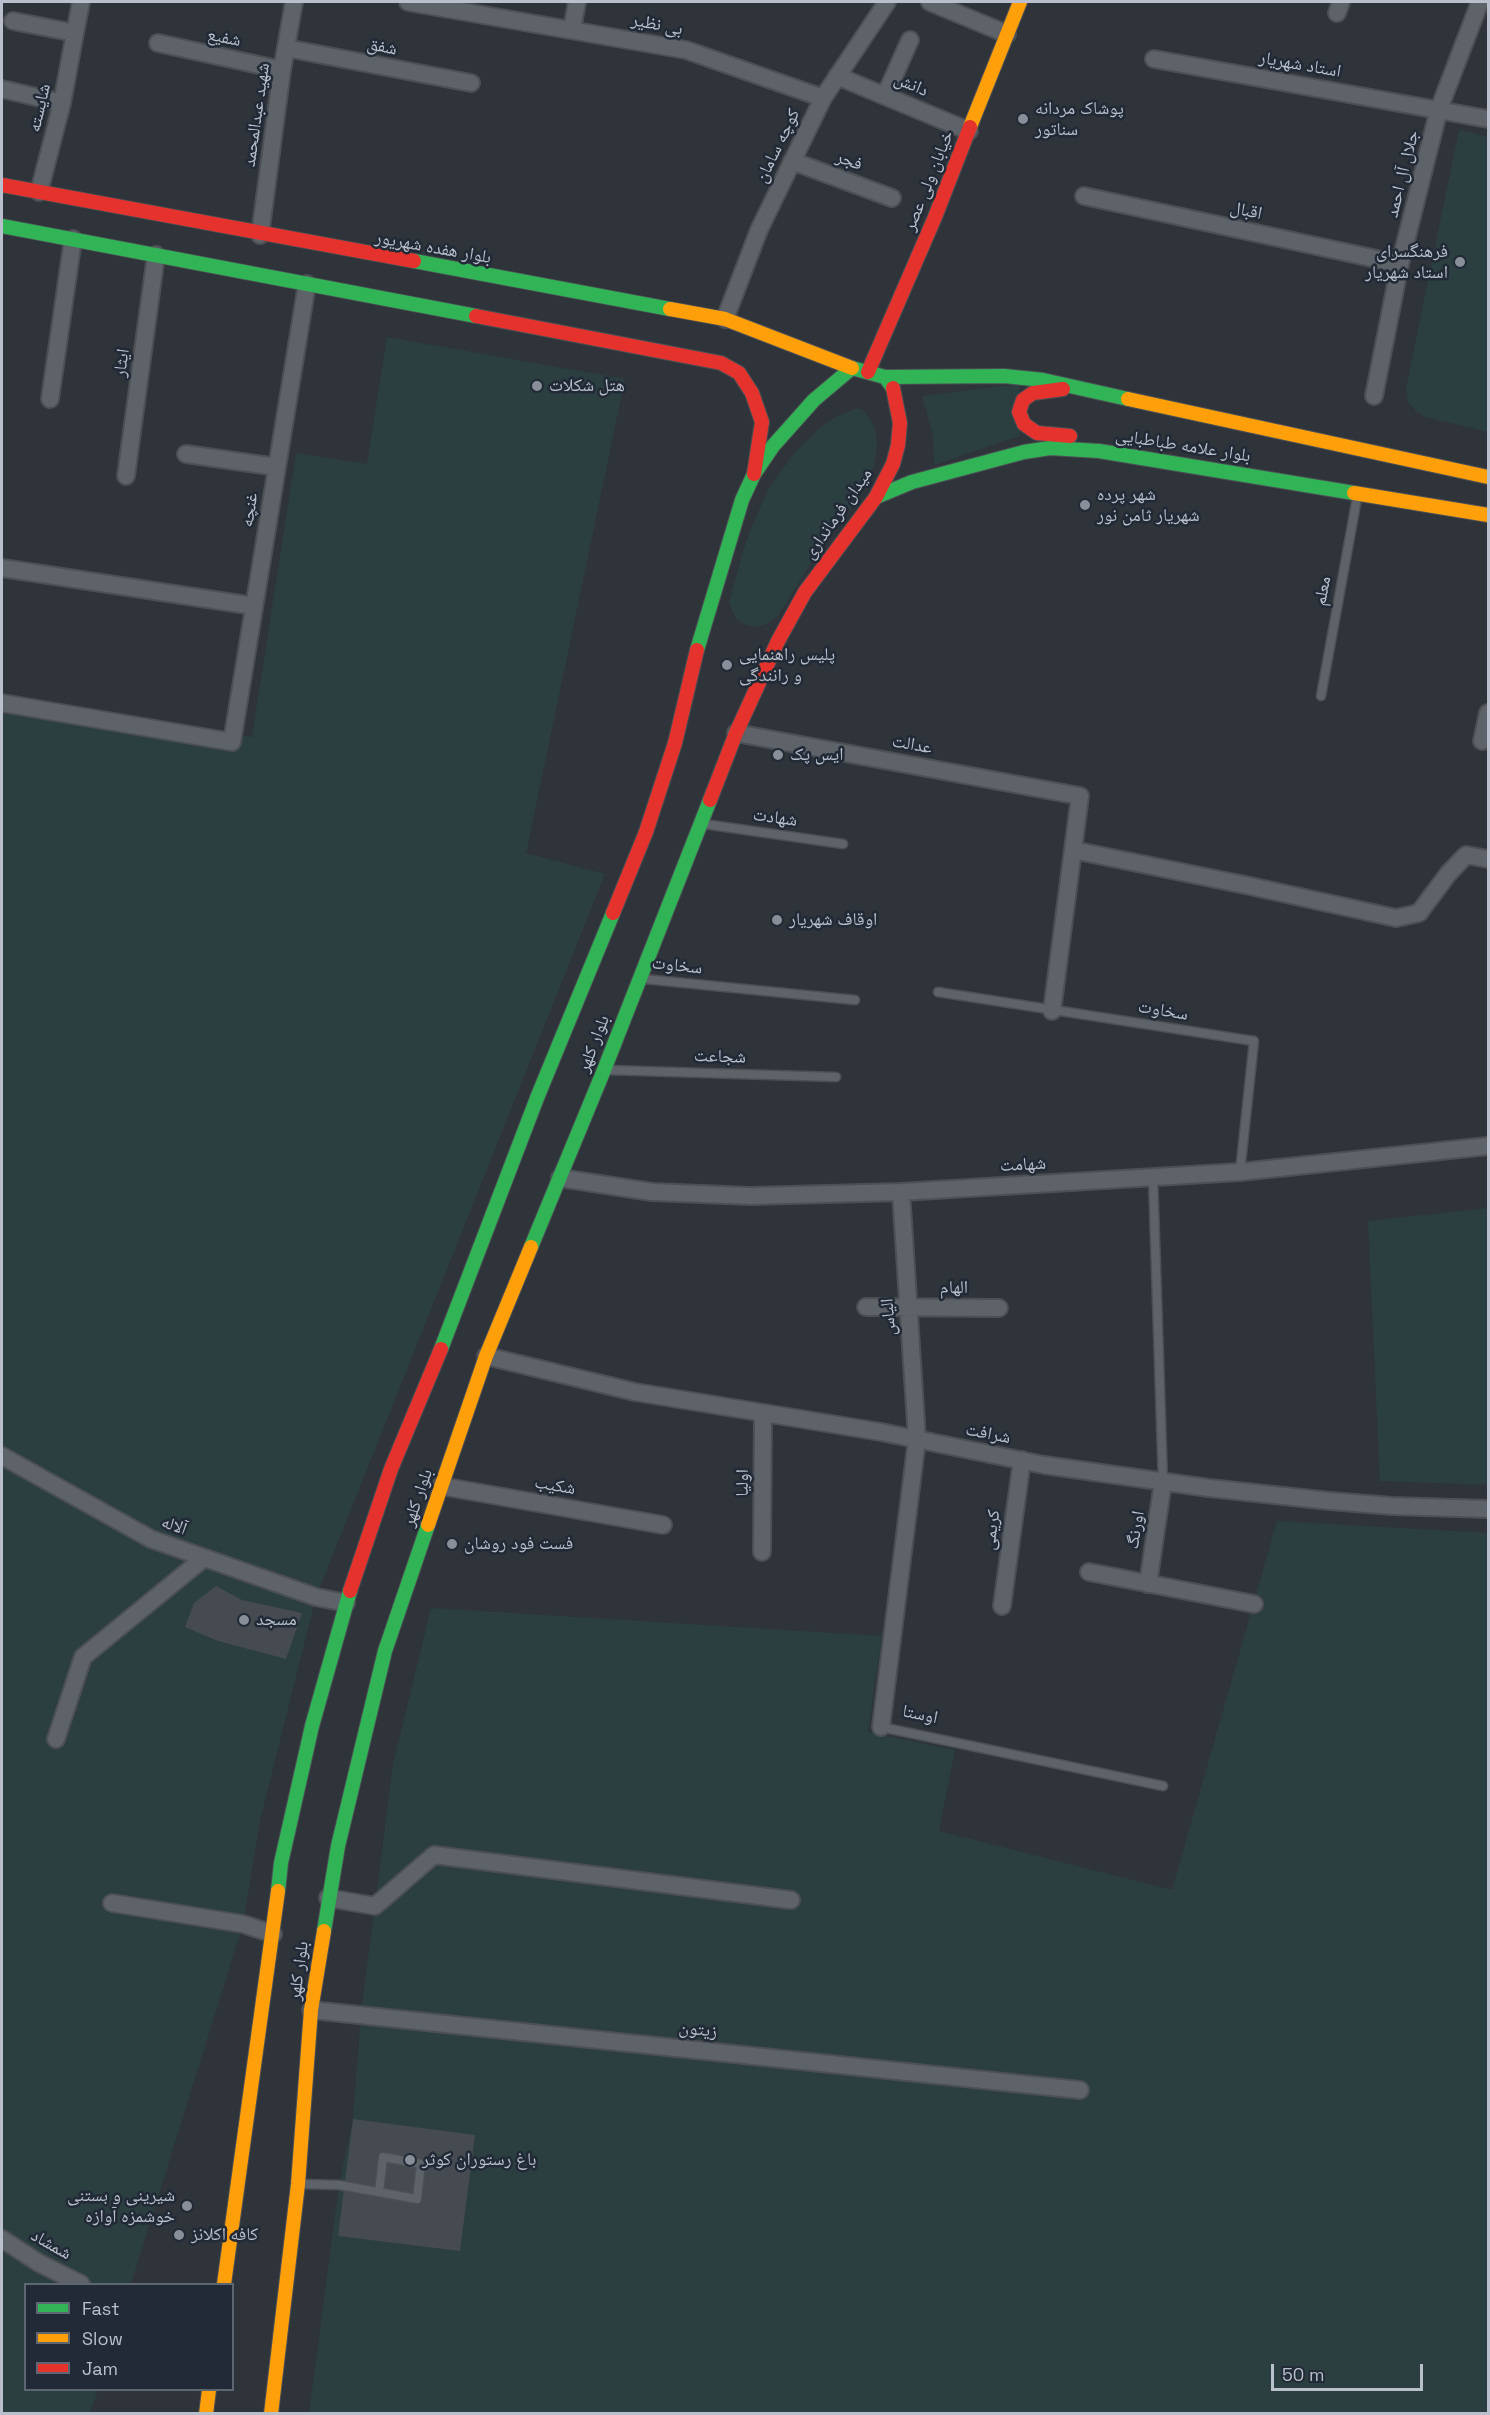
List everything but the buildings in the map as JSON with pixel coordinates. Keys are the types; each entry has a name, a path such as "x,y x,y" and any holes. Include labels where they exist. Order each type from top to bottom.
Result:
{"main road":[{"name":"خیابان ولی عصر","path":"868,372 935,217 1020,2"},
{"name":"بلوار هفده شهریور","path":"2,185 260,235 725,319 852,368"},
{"path":"2,226 721,363 739,373 752,393 762,422 754,474"},
{"path":"754,474 794,420 852,368 885,377"},
{"name":"بلوار علامه طباطبایی","path":"885,377 1004,376 1043,380 1488,477"},
{"name":"میدان فرمانداری","path":"778,641 804,592 876,497 893,464 900,423 894,389 885,377"},
{"path":"1082,388 1050,389 1033,393 1023,400 1019,412 1024,424 1037,433 1084,439 1161,461"},
{"name":"بلوار علامه طباطبایی","path":"876,497 912,482 1024,452 1050,448 1099,451 1488,515"},
{"name":"بلوار کلهر","path":"224,2283 281,1863 294,1795 346,1603 391,1469 459,1305 537,1098 646,832 675,743 704,621 738,512 754,474"},
{"name":"بلوار کلهر","path":"271,2414 298,2184 311,2010 338,1846 385,1651 486,1356 604,1070 638,978 702,824 736,733 778,641"},
{"path":"206,2414 209,2391"}],"street":[{"name":"شایسته","path":"39,192 62,103 81,2"},
{"name":"شهید عبدالمحمد","path":"260,235 282,70 294,2"},
{"name":"بی نظیر","path":"408,2 686,50 823,98"},
{"path":"572,29 577,2"},
{"name":"کوچه سامان","path":"725,319 759,230 823,98 887,2"},
{"path":"930,2 1006,34"},
{"name":"جلال آل احمد","path":"1374,396 1400,264 1439,109 1480,2"},
{"path":"13,21 75,33"},
{"path":"885,96 910,40"},
{"name":"شفیع","path":"158,43 282,70"},
{"name":"شفق","path":"286,48 471,83"},
{"name":"استاد شهریار","path":"1154,59 1488,118"},
{"name":"دانش","path":"837,76 969,131"},
{"path":"2,89 62,103"},
{"name":"فجر","path":"792,161 892,198"},
{"name":"اقبال","path":"1084,196 1400,264"},
{"path":"50,399 73,239"},
{"name":"ایثار","path":"126,476 156,255"},
{"name":"غنچه","path":"2,703 232,741 307,284"},
{"path":"186,454 277,467"},
{"path":"2,568 254,606"},
{"path":"1482,741 1488,714"},
{"name":"عدالت","path":"736,733 1080,796 1073,850"},
{"path":"1052,1011 1073,850 1396,918 1419,913 1448,874 1466,855 1488,859"},
{"name":"شهامت","path":"560,1178 652,1192 751,1196 900,1192 1240,1172 1488,1146"},
{"name":"الیاس","path":"900,1192 917,1439"},
{"name":"الهام","path":"866,1307 999,1308"},
{"name":"شرافت","path":"486,1356 635,1392 917,1439 1022,1460 1163,1482 1371,1505 1488,1509"},
{"name":"اولیا","path":"762,1552 763,1413"},
{"name":"اوستا","path":"881,1727 917,1439"},
{"name":"آلاله","path":"2,1456 151,1539 316,1597 346,1603"},
{"name":"کریمی","path":"1002,1606 1022,1460"},
{"name":"اورنگ","path":"1148,1584 1163,1482"},
{"name":"شکیب","path":"441,1486 663,1525"},
{"path":"56,1739 83,1657 204,1558"},
{"path":"1089,1572 1254,1604"},
{"path":"328,1898 375,1906 434,1855 791,1900"},
{"path":"112,1903 243,1924 273,1934"},
{"name":"زیتون","path":"311,2010 1080,2090"},
{"name":"شمشاد","path":"2,2239 39,2263 79,2283"}],"lane":[{"name":"معلم","path":"1321,696 1358,493"},
{"name":"شهادت","path":"702,824 843,844"},
{"name":"سخاوت","path":"638,978 855,1000"},
{"name":"سخاوت","path":"938,992 1254,1041 1240,1172"},
{"name":"شجاعت","path":"604,1070 836,1077"},
{"path":"1153,1177 1163,1482"},
{"name":"اوستا","path":"881,1727 1163,1786"},
{"path":"298,2184 339,2185 417,2199 421,2164 383,2157 380,2192"}],"shaded area":[{"name":"فرهنگسرای استاد شهریار","path":"1459,130 1488,137 1488,432 1425,417 1408,402 1406,388"},
{"path":"387,337 625,379 526,853 605,874 316,1597 260,1821 243,1924 131,2283 24,2283 24,2391 98,2391 90,2413 2,2413 2,699 252,737 296,453 367,464"},
{"path":"1019,384 1020,436 934,465 933,435 922,396"},
{"path":"858,408 863,410 875,427 877,447 874,466 850,508 827,537 778,616 767,624 756,627 746,625 736,619 729,602 746,541 768,489 795,452 820,428 837,416"},
{"path":"1488,1208 1488,1485 1380,1481 1368,1221"},
{"path":"1277,1521 1488,1533 1488,2413 309,2414 339,2185 353,2119 361,2014 393,1764 431,1608 882,1636 868,1732 955,1750 939,1831 1172,1890"}],"traffic: fast":[{"path":"2,226 476,316"},
{"path":"414,261 670,309"},
{"path":"697,650 742,500 754,474 773,446 814,400 852,368 885,377 893,388"},
{"path":"885,377 1004,376 1043,380 1128,399"},
{"path":"876,497 912,482 1024,452 1050,448 1099,451 1354,493"},
{"path":"531,1247 604,1070 710,800"},
{"path":"441,1349 537,1098 613,913"},
{"path":"324,1931 338,1846 385,1651 428,1525"},
{"path":"278,1891 281,1863 312,1726 350,1591"}],"traffic: slow":[{"path":"970,127 1020,2"},
{"path":"670,309 725,319 852,368"},
{"path":"1128,399 1488,477"},
{"path":"1354,493 1488,515"},
{"path":"428,1525 486,1356 531,1247"},
{"path":"224,2283 278,1891"},
{"path":"271,2414 298,2184 311,2010 324,1931"},
{"path":"206,2414 209,2391"}],"traffic: jam":[{"path":"868,372 935,217 970,127"},
{"path":"2,185 414,261"},
{"path":"476,316 721,363 739,373 752,393 762,422 754,474"},
{"path":"710,800 736,733 778,641 805,592 876,497 893,464 900,423 893,388"},
{"path":"1063,389 1033,393 1023,400 1019,412 1024,424 1037,433 1070,436"},
{"path":"613,913 646,832 675,743 697,650"},
{"path":"350,1591 391,1469 441,1349"}],"place":[{"name":"پوشاک مردانه سناتور","path":"1023,119"},
{"name":"فرهنگسرای استاد شهریار","path":"1460,262"},
{"name":"هتل شکلات","path":"537,386"},
{"name":"شهر پرده شهریار ثامن نور","path":"1085,505"},
{"name":"پلیس راهنمایی و رانندگی","path":"727,665"},
{"name":"ایس پک","path":"778,755"},
{"name":"اوقاف شهریار","path":"777,920"},
{"name":"فست فود روشان","path":"452,1544"},
{"name":"مسجد","path":"244,1620"},
{"name":"باغ رستوران کوثر","path":"410,2160"},
{"name":"شیرینی و بستنی خوشمزه آوازه","path":"187,2206"},
{"name":"کافه اکلانز","path":"179,2235"}]}
